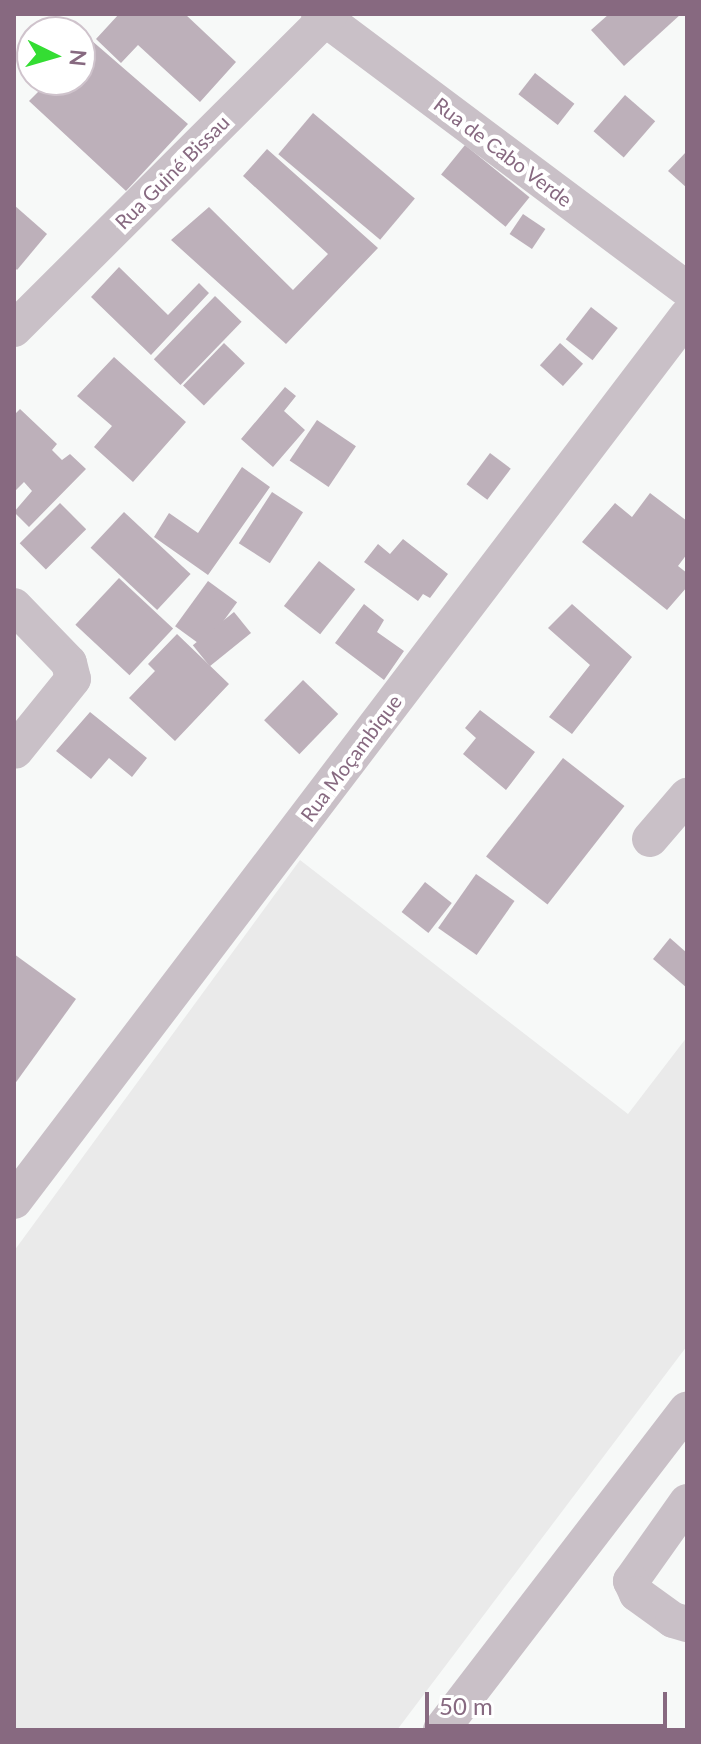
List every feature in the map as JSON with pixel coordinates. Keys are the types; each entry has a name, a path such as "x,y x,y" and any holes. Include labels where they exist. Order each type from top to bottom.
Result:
{"street":[{"name":"Rua de Cabo Verde","path":"325,16 687,289"},
{"name":"Rua Guiné Bissau","path":"14,329 325,16"},
{"name":"Rua Moçambique","path":"14,1201 26,1163 687,316"},
{"path":"14,606 69,663 73,679 15,751"},
{"path":"650,839 687,796"},
{"path":"441,1730 687,1409"},
{"path":"687,1502 631,1581 637,1594 673,1620 687,1624"}],"shaded area":[{"path":"300,860 628,1114 687,1037 687,1346 397,1730 14,1730 14,1251"}],"building":[{"path":"119,14 185,14 236,62 200,102 138,45 121,63 96,39"},
{"path":"609,14 681,14 624,66 591,30"},
{"path":"96,44 188,124 126,191 29,101 34,96 96,96"},
{"path":"535,73 574,104 558,125 518,94"},
{"path":"625,95 655,121 624,157 594,131"},
{"path":"313,113 415,198 380,240 278,154"},
{"path":"465,145 530,197 506,227 441,175"},
{"path":"267,149 378,248 286,344 171,240 209,207 293,290 328,254 243,176"},
{"path":"687,151 687,188 668,171"},
{"path":"14,205 47,234 17,270 14,267"},
{"path":"523,214 545,229 532,249 510,234"},
{"path":"119,267 168,315 199,283 209,293 151,355 91,297"},
{"path":"215,296 242,322 180,385 154,359"},
{"path":"591,307 618,328 593,360 566,339"},
{"path":"224,343 245,363 204,406 183,385"},
{"path":"560,343 583,364 563,386 540,365"},
{"path":"114,357 186,422 133,482 94,447 112,426 77,396"},
{"path":"285,387 296,396 284,411 305,430 273,467 241,439"},
{"path":"20,409 57,444 52,450 62,460 70,454 86,469 29,527 14,512 32,491 24,482 14,492 14,415"},
{"path":"317,420 356,446 329,487 290,461"},
{"path":"490,453 511,469 487,500 467,484"},
{"path":"242,467 270,487 208,575 154,537 169,513 198,533"},
{"path":"272,492 303,512 270,563 239,543"},
{"path":"650,493 687,521 687,554 678,566 687,573 687,587 667,610 582,542 615,503 632,517"},
{"path":"60,503 86,529 46,569 20,543"},
{"path":"124,512 191,574 157,610 91,548"},
{"path":"403,539 448,574 430,598 423,594 418,601 364,562 378,544 390,554"},
{"path":"319,561 355,589 320,634 284,606"},
{"path":"119,578 173,628 129,675 75,625"},
{"path":"208,581 237,602 204,647 175,626"},
{"path":"364,604 384,620 377,632 404,651 384,680 335,643"},
{"path":"572,604 632,657 572,734 549,717 590,665 548,628"},
{"path":"234,612 251,633 210,666 193,645"},
{"path":"177,634 229,684 175,741 129,698 155,671 148,664"},
{"path":"303,680 338,714 299,754 264,720"},
{"path":"480,710 535,752 506,790 463,754 476,738 465,728"},
{"path":"90,712 147,758 132,777 109,758 91,779 56,751"},
{"path":"563,758 624,806 548,905 486,857"},
{"path":"476,874 515,901 477,955 438,928"},
{"path":"425,882 452,903 428,933 402,912"},
{"path":"670,938 687,953 687,988 653,959"},
{"path":"14,954 76,999 14,1085"}]}
